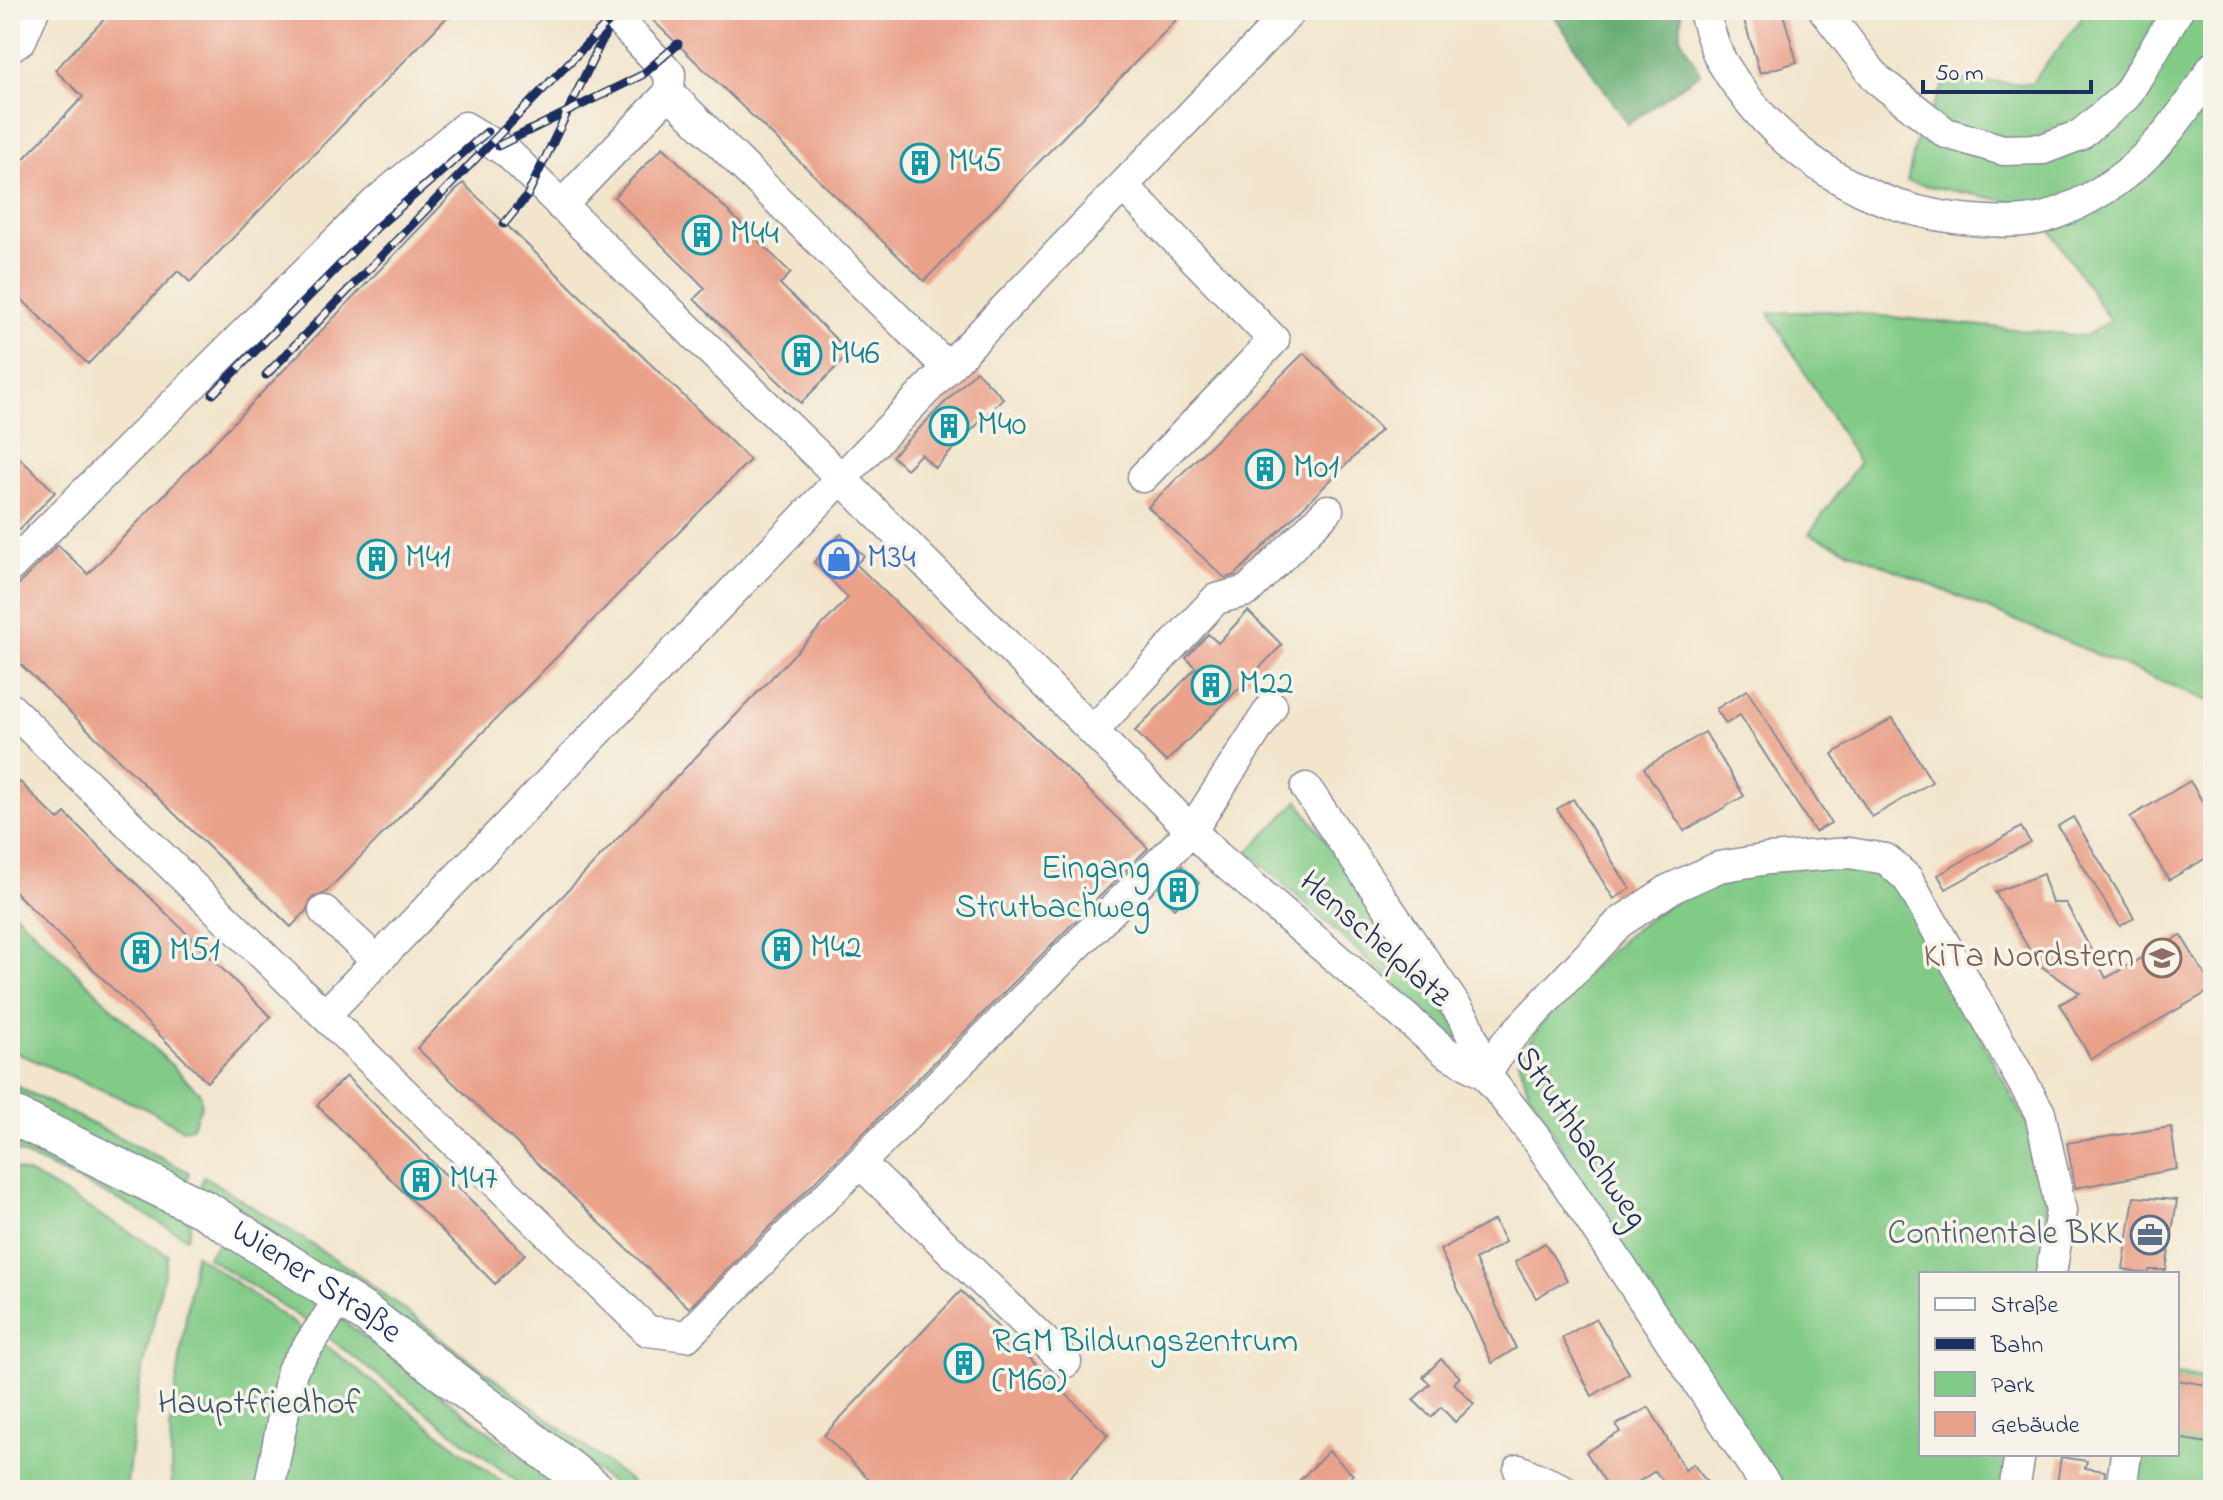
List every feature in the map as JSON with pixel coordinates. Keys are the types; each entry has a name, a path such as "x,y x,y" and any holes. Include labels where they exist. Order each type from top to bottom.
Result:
{"main road":[{"name":"Wiener Straße","path":"10,1114 207,1211 341,1297 596,1490"}],"street":[{"path":"10,47 21,40 34,10"},
{"path":"561,206 669,93 670,74 609,10"},
{"path":"325,1015 1292,10"},
{"path":"1703,10 1720,59 1788,144 1841,182 1864,193 1900,208 1958,219 1999,222 2048,217 2091,198 2144,162 2188,108 2213,67"},
{"path":"1824,10 1877,79 1946,133 2003,150 2043,149 2080,135 2126,96 2178,10"},
{"path":"669,93 948,368"},
{"name":"Henschelplatz","path":"10,567 375,203 465,127 508,153 841,478 1217,856 1447,1053 1486,1075"},
{"path":"1123,186 1274,340 1143,477"},
{"path":"1093,731 1216,599 1247,591 1328,510"},
{"path":"10,708 648,1331 687,1336 1192,830 1272,706"},
{"name":"Struthbachweg","path":"1306,788 1466,1021 1486,1075 1538,1141 1769,1490"},
{"path":"1486,1075 1505,1044 1619,923 1670,889 1719,867 1768,859 1849,853 1886,859 1908,879 2040,1113 2061,1211 2051,1272"},
{"path":"324,911 377,961"},
{"path":"860,1163 1066,1362"},
{"path":"269,1490 292,1370 341,1297"},
{"path":"2014,1490 2020,1456"},
{"path":"2121,1490 2126,1456"},
{"path":"1519,1470 1564,1490"}],"green space":[{"path":"1550,10 1682,10 1680,36 1700,73 1628,124"},
{"path":"2088,10 2213,10 2213,703 1809,534 1859,463 1769,313 1831,311 2085,336 2110,321 2035,206 1907,182 1916,141 1946,80 2031,84"},
{"path":"1298,801 1462,1034 1456,1039 1248,852"},
{"path":"1808,866 1879,867 1905,897 2032,1133 2049,1220 2040,1272 1919,1272 1919,1456 2010,1456 2004,1490 1784,1490 1616,1238 1528,1090 1519,1060 1533,1036 1579,981 1637,928 1667,906 1722,878"},
{"path":"10,908 200,1093 201,1106 192,1127 182,1129 151,1111 10,1050"},
{"path":"10,1083 189,1172 185,1188 10,1100"},
{"path":"10,1130 191,1222 187,1238 123,1202 10,1148"},
{"path":"10,1167 34,1176 168,1255 138,1392 126,1490 10,1490"},
{"path":"204,1176 349,1268 642,1490 621,1490 381,1309 199,1189"},
{"path":"221,1239 321,1306 316,1328 207,1257"},
{"name":"Hauptfriedhof","path":"195,1254 333,1351 512,1490 172,1490 170,1429"},
{"path":"341,1319 565,1490 528,1490 325,1335"},
{"path":"2179,1374 2213,1381 2213,1490 2137,1490 2143,1456 2179,1456"}],"building":[{"path":"113,10 454,10 190,282 178,271 88,364 10,288 10,173 83,97 55,70"},
{"name":"M45","path":"642,10 1186,10 924,281"},
{"path":"1741,10 1782,10 1797,62 1760,73"},
{"name":"M44","path":"663,147 791,273 780,284 850,353 801,403 694,299 705,288 614,197"},
{"name":"M41","path":"463,183 750,460 324,894 312,898 306,911 291,927 10,654 10,593 58,545 88,574"},
{"name":"M01","path":"1304,353 1381,430 1235,575 1225,578 1148,507"},
{"name":"M40","path":"976,371 1003,398 935,468 921,454 906,469 892,456"},
{"path":"10,449 55,492 19,530 10,521"},
{"name":"M42","path":"841,534 864,556 856,564 1148,848 689,1308 417,1048 848,598 814,562"},
{"name":"M22","path":"1248,611 1282,645 1166,762 1135,731 1196,668 1186,658 1208,634 1218,643"},
{"path":"1747,690 1831,823 1815,832 1740,715 1726,724 1716,709"},
{"path":"1893,718 1932,782 1872,817 1832,754"},
{"path":"1705,732 1744,796 1684,831 1644,768"},
{"path":"2190,781 2213,819 2213,854 2169,880 2130,817"},
{"name":"M51","path":"20,782 58,820 65,813 271,1017 207,1082 10,887 10,792"},
{"path":"1573,799 1630,889 1614,899 1557,809"},
{"path":"2073,817 2134,918 2120,926 2058,826"},
{"path":"2021,827 2030,842 1946,889 1938,875"},
{"name":"Eingang Strutbachweg","path":"1182,866 1199,883 1174,908 1161,895 1169,886 1166,882"},
{"path":"2043,874 2052,903 2066,903 2106,978 2181,935 2213,989 2091,1059 2060,1004 2080,993 2038,964 1995,892"},
{"name":"M47","path":"346,1076 525,1254 495,1284 317,1105"},
{"path":"2171,1127 2177,1169 2075,1188 2067,1143"},
{"path":"2134,1197 2177,1200 2166,1270 2138,1272 2123,1269"},
{"path":"1494,1220 1505,1242 1475,1260 1516,1348 1492,1363 1440,1250"},
{"path":"1545,1243 1567,1280 1536,1298 1515,1262"},
{"name":"RGM Bildungszentrum (M60)","path":"961,1291 1108,1435 1058,1490 880,1490 824,1435"},
{"path":"1596,1318 1629,1373 1592,1396 1562,1338"},
{"path":"1441,1359 1460,1377 1454,1383 1474,1404 1455,1422 1441,1407 1431,1417 1413,1400 1430,1384 1423,1377"},
{"path":"2179,1380 2213,1386 2213,1444 2179,1438"},
{"path":"1649,1407 1685,1470 1693,1464 1713,1490 1659,1490 1666,1485 1655,1471 1626,1490 1610,1490 1586,1452 1620,1432 1616,1425"},
{"path":"1329,1451 1353,1475 1338,1490 1290,1490"},
{"path":"2061,1457 2087,1461 2085,1468 2105,1471 2103,1490 2056,1490"}],"railway":[{"path":"266,375 620,10"},
{"path":"504,224 527,196 605,34"},
{"path":"498,146 642,75 678,44"},
{"path":"213,394 377,227 487,132"}],"place":[{"name":"M45","path":"920,163"},
{"name":"M44","path":"702,235"},
{"name":"M46","path":"802,355"},
{"name":"M40","path":"949,426"},
{"name":"M01","path":"1265,469"},
{"name":"M41","path":"377,559"},
{"name":"M34","path":"839,559"},
{"name":"M22","path":"1211,685"},
{"name":"Eingang Strutbachweg","path":"1178,890"},
{"name":"M42","path":"782,949"},
{"name":"M51","path":"141,952"},
{"name":"KiTa Nordstern","path":"2162,958"},
{"name":"M47","path":"421,1180"},
{"name":"Continentale BKK","path":"2150,1235"},
{"name":"RGM Bildungszentrum (M60)","path":"964,1363"}]}
